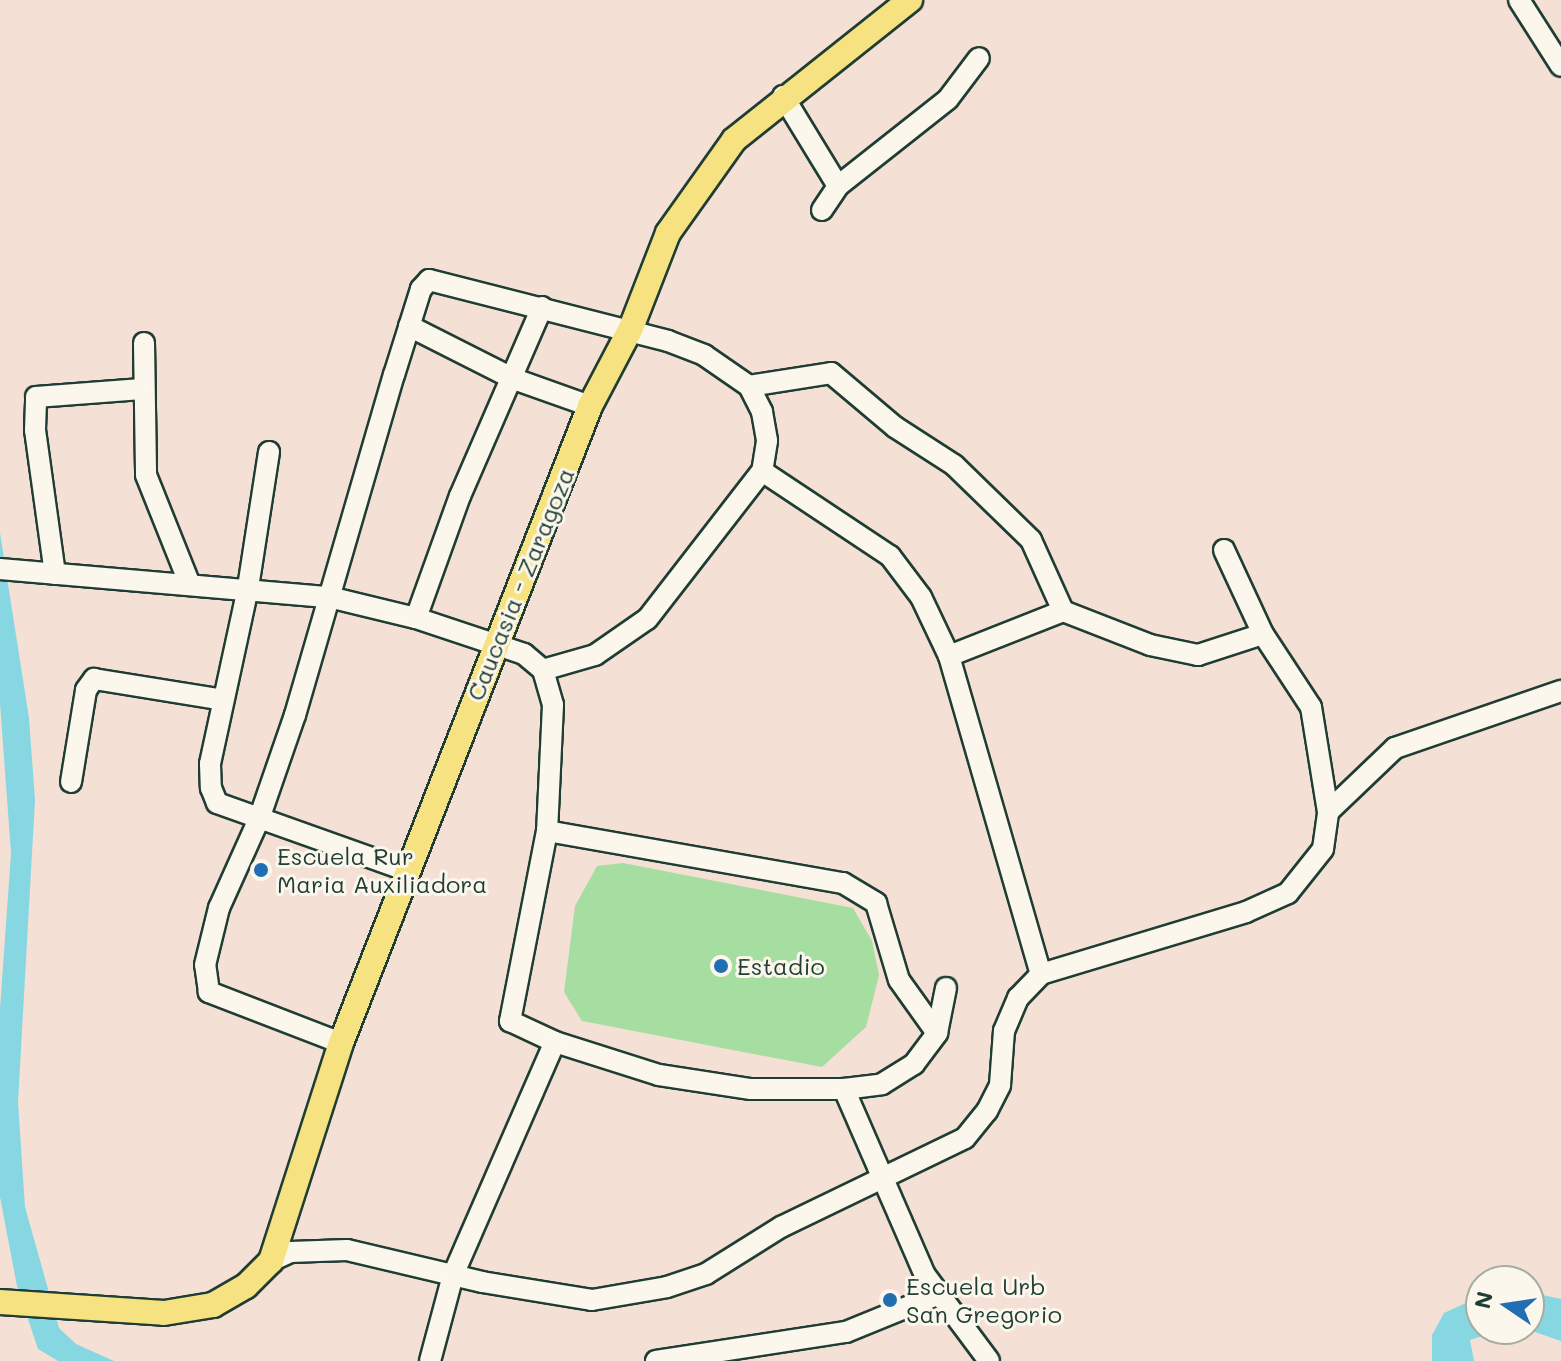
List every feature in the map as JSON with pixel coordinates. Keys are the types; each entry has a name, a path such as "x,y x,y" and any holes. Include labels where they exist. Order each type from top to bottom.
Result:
{"main road":[{"name":"Caucasia - Zaragoza","path":"271,1261 341,1043 496,641 590,406 631,328 668,233 691,194 734,140 783,96 910,0"},
{"path":"0,1302 164,1313 213,1305 246,1286 271,1261"}],"street":[{"path":"1519,0 1561,66"},
{"path":"822,210 838,186 948,99 979,58"},
{"path":"783,96 838,186"},
{"path":"341,1043 209,992 205,965 219,908 259,819 409,326 429,280 631,328 704,355 749,386 764,427 762,471 647,619 595,655 543,670"},
{"path":"416,618 460,496 514,379 542,307"},
{"path":"409,326 514,379 590,406"},
{"path":"144,343 142,389 146,475 190,585"},
{"path":"749,386 831,373 895,427 954,465 1031,540 1063,611"},
{"path":"55,574 35,400 38,395 142,389"},
{"path":"269,452 248,588 223,700 211,788 217,803 408,871"},
{"path":"762,471 890,556 921,597 949,656 1041,974"},
{"path":"271,1261 290,1252 347,1250 453,1275 592,1300 667,1287 706,1274 781,1227 965,1138 987,1111 1000,1085 1004,1031 1018,998 1041,974 1246,912 1288,893 1323,849 1328,812 1311,707 1263,634 1224,550"},
{"path":"9,570 329,597 496,641 543,670 553,705 547,831 510,1021 555,1042 659,1075 751,1089 844,1089 882,1084 914,1064 937,1033 946,988"},
{"path":"949,656 1063,611 1150,645 1198,655 1263,634"},
{"path":"71,782 86,690 94,679 223,700"},
{"path":"1328,812 1395,748 1561,691"},
{"path":"547,831 843,883 876,903 899,980 937,1033"},
{"path":"430,1361 453,1275 555,1042"},
{"path":"844,1089 925,1275 989,1361"},
{"path":"656,1361 846,1332 939,1294"}],"green space":[{"name":"Estadio","path":"623,863 853,908 872,941 879,975 866,1027 822,1067 582,1021 564,992 575,906 597,866"}],"water":[{"path":"0,533 29,718 35,800 18,1102 25,1207 59,1328 76,1344 114,1361 58,1361 38,1349 17,1286 0,1197 0,1009 11,853 0,703"},
{"path":"1545,1296 1561,1299 1561,1341 1545,1336"},
{"path":"1465,1303 1465,1345 1471,1345 1474,1361 1432,1361 1432,1335 1444,1313"}],"place":[{"name":"Escuela Rur Maria Auxiliadora","path":"261,870"},
{"name":"Estadio","path":"721,966"},
{"name":"Escuela Urb San Gregorio","path":"890,1300"}]}
